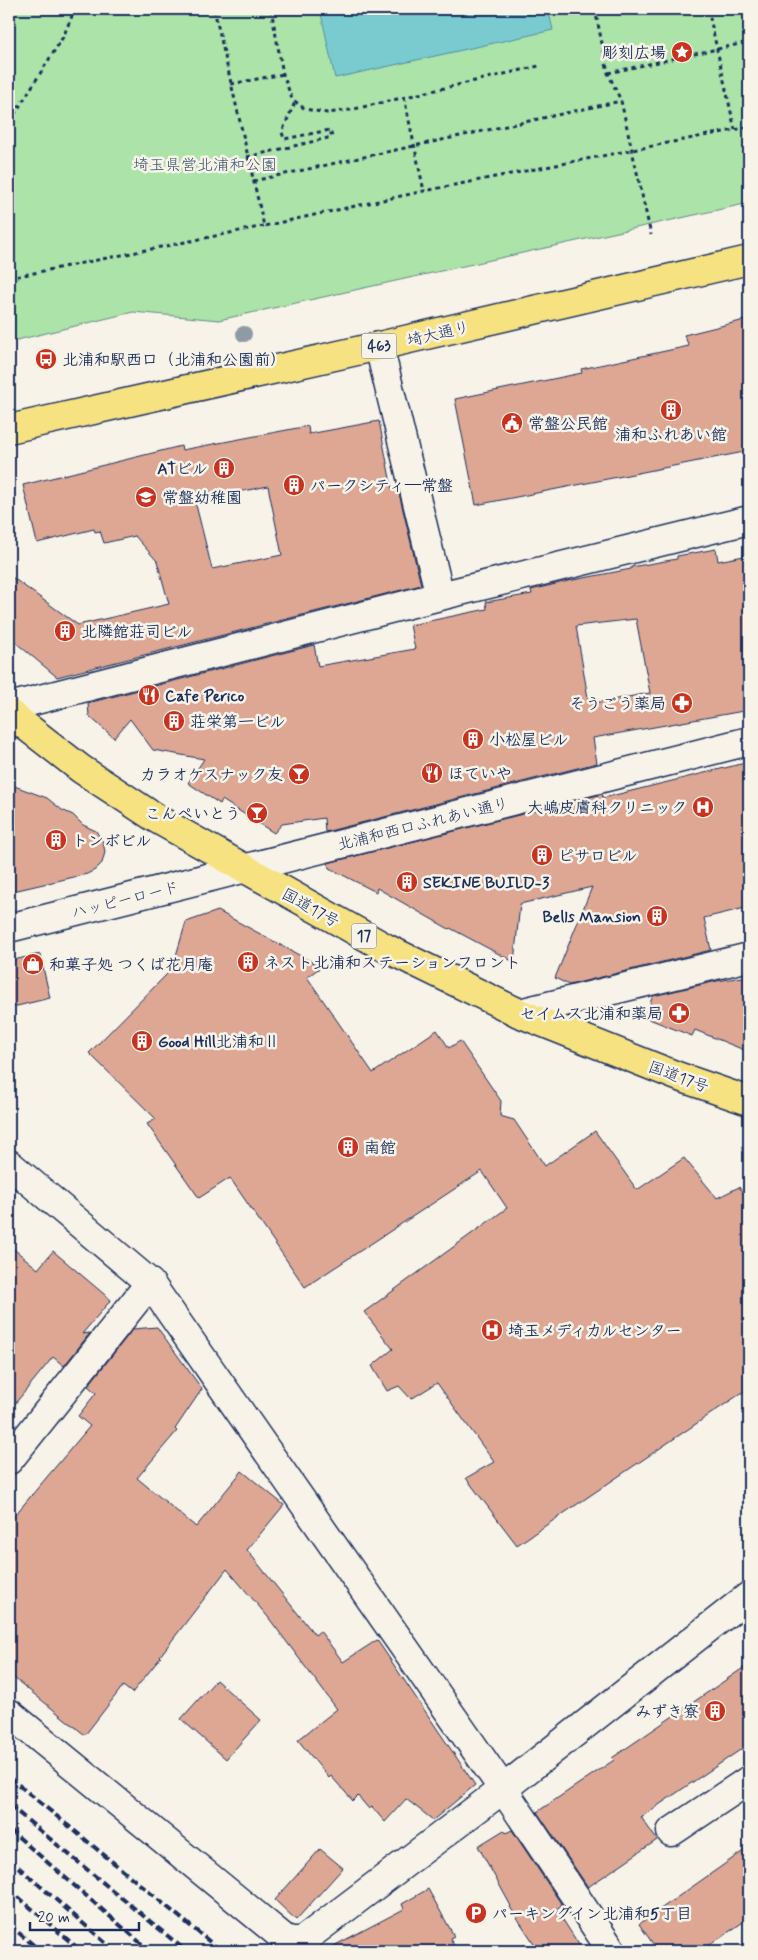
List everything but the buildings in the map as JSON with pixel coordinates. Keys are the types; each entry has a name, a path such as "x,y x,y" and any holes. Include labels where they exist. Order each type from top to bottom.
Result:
{"highway":[{"name":"埼大通り","path":"9,428 379,346 749,260"},
{"name":"国道17号","path":"9,713 88,774 157,819 386,948 519,1013 677,1076 749,1101"}],"street":[{"path":"379,346 440,596"},
{"path":"9,707 440,596 749,520"},
{"name":"北浦和西口ふれあい通り","path":"242,868 749,741"},
{"name":"ハッピーロード","path":"9,928 242,868"},
{"path":"519,1013 749,957"},
{"path":"9,1164 150,1283 503,1789 612,1951"},
{"path":"9,1460 150,1283"},
{"path":"9,1713 284,1939 296,1946 503,1789 749,1596"},
{"path":"671,1832 749,1780"}],"path":[{"path":"9,121 64,37 75,9"},
{"path":"214,9 264,226"},
{"path":"271,9 283,74 292,99 305,109 328,113 350,110 539,66"},
{"path":"595,9 608,73 621,101 651,235"},
{"path":"708,9 735,130"},
{"path":"608,73 749,42"},
{"path":"231,84 283,74"},
{"path":"404,97 424,191"},
{"path":"253,181 621,101"},
{"path":"247,157 332,137 330,130 284,139 282,132 294,102"},
{"path":"9,278 424,191 749,127"}],"green space":[{"name":"埼玉県営北浦和公園","path":"9,9 749,9 749,203 219,320 133,312 9,342"}],"water":[{"path":"320,9 548,9 553,30 335,78"}],"railway":[{"path":"9,1777 221,1951"},
{"path":"9,1805 186,1951"},
{"path":"9,1829 150,1951"},
{"path":"9,1859 115,1951"},
{"path":"9,1889 81,1951"},
{"path":"9,1925 41,1951"}],"place":[{"name":"彫刻広場","path":"682,52"},
{"name":"北浦和駅西口（北浦和公園前）","path":"46,359"},
{"name":"浦和ふれあい館","path":"671,410"},
{"name":"常盤公民館","path":"512,423"},
{"name":"ATビル","path":"224,468"},
{"name":"パークシティ―常盤","path":"294,485"},
{"name":"常盤幼稚園","path":"146,497"},
{"name":"北隣館荘司ビル","path":"65,631"},
{"name":"Cafe Perico","path":"149,695"},
{"name":"そうごう薬局","path":"682,703"},
{"name":"荘栄第一ビル","path":"174,721"},
{"name":"小松屋ビル","path":"473,739"},
{"name":"ほていや","path":"432,773"},
{"name":"カラオケスナック友","path":"299,774"},
{"name":"大嶋皮膚科クリニック","path":"703,807"},
{"name":"こんぺいとう","path":"257,813"},
{"name":"トンボビル","path":"56,840"},
{"name":"ピサロビル","path":"542,855"},
{"name":"SEKINE BUILD-3","path":"407,882"},
{"name":"Bells Mansion","path":"657,916"},
{"name":"ネスト北浦和ステーションフロント","path":"248,962"},
{"name":"和菓子処 つくば花月庵","path":"33,964"},
{"name":"セイムス北浦和薬局","path":"679,1013"},
{"name":"Good Hill北浦和Ⅱ","path":"142,1041"},
{"name":"南館","path":"348,1147"},
{"name":"埼玉メディカルセンター","path":"492,1330"},
{"name":"みずき寮","path":"715,1711"},
{"name":"パーキングイン北浦和5丁目","path":"476,1913"}]}
